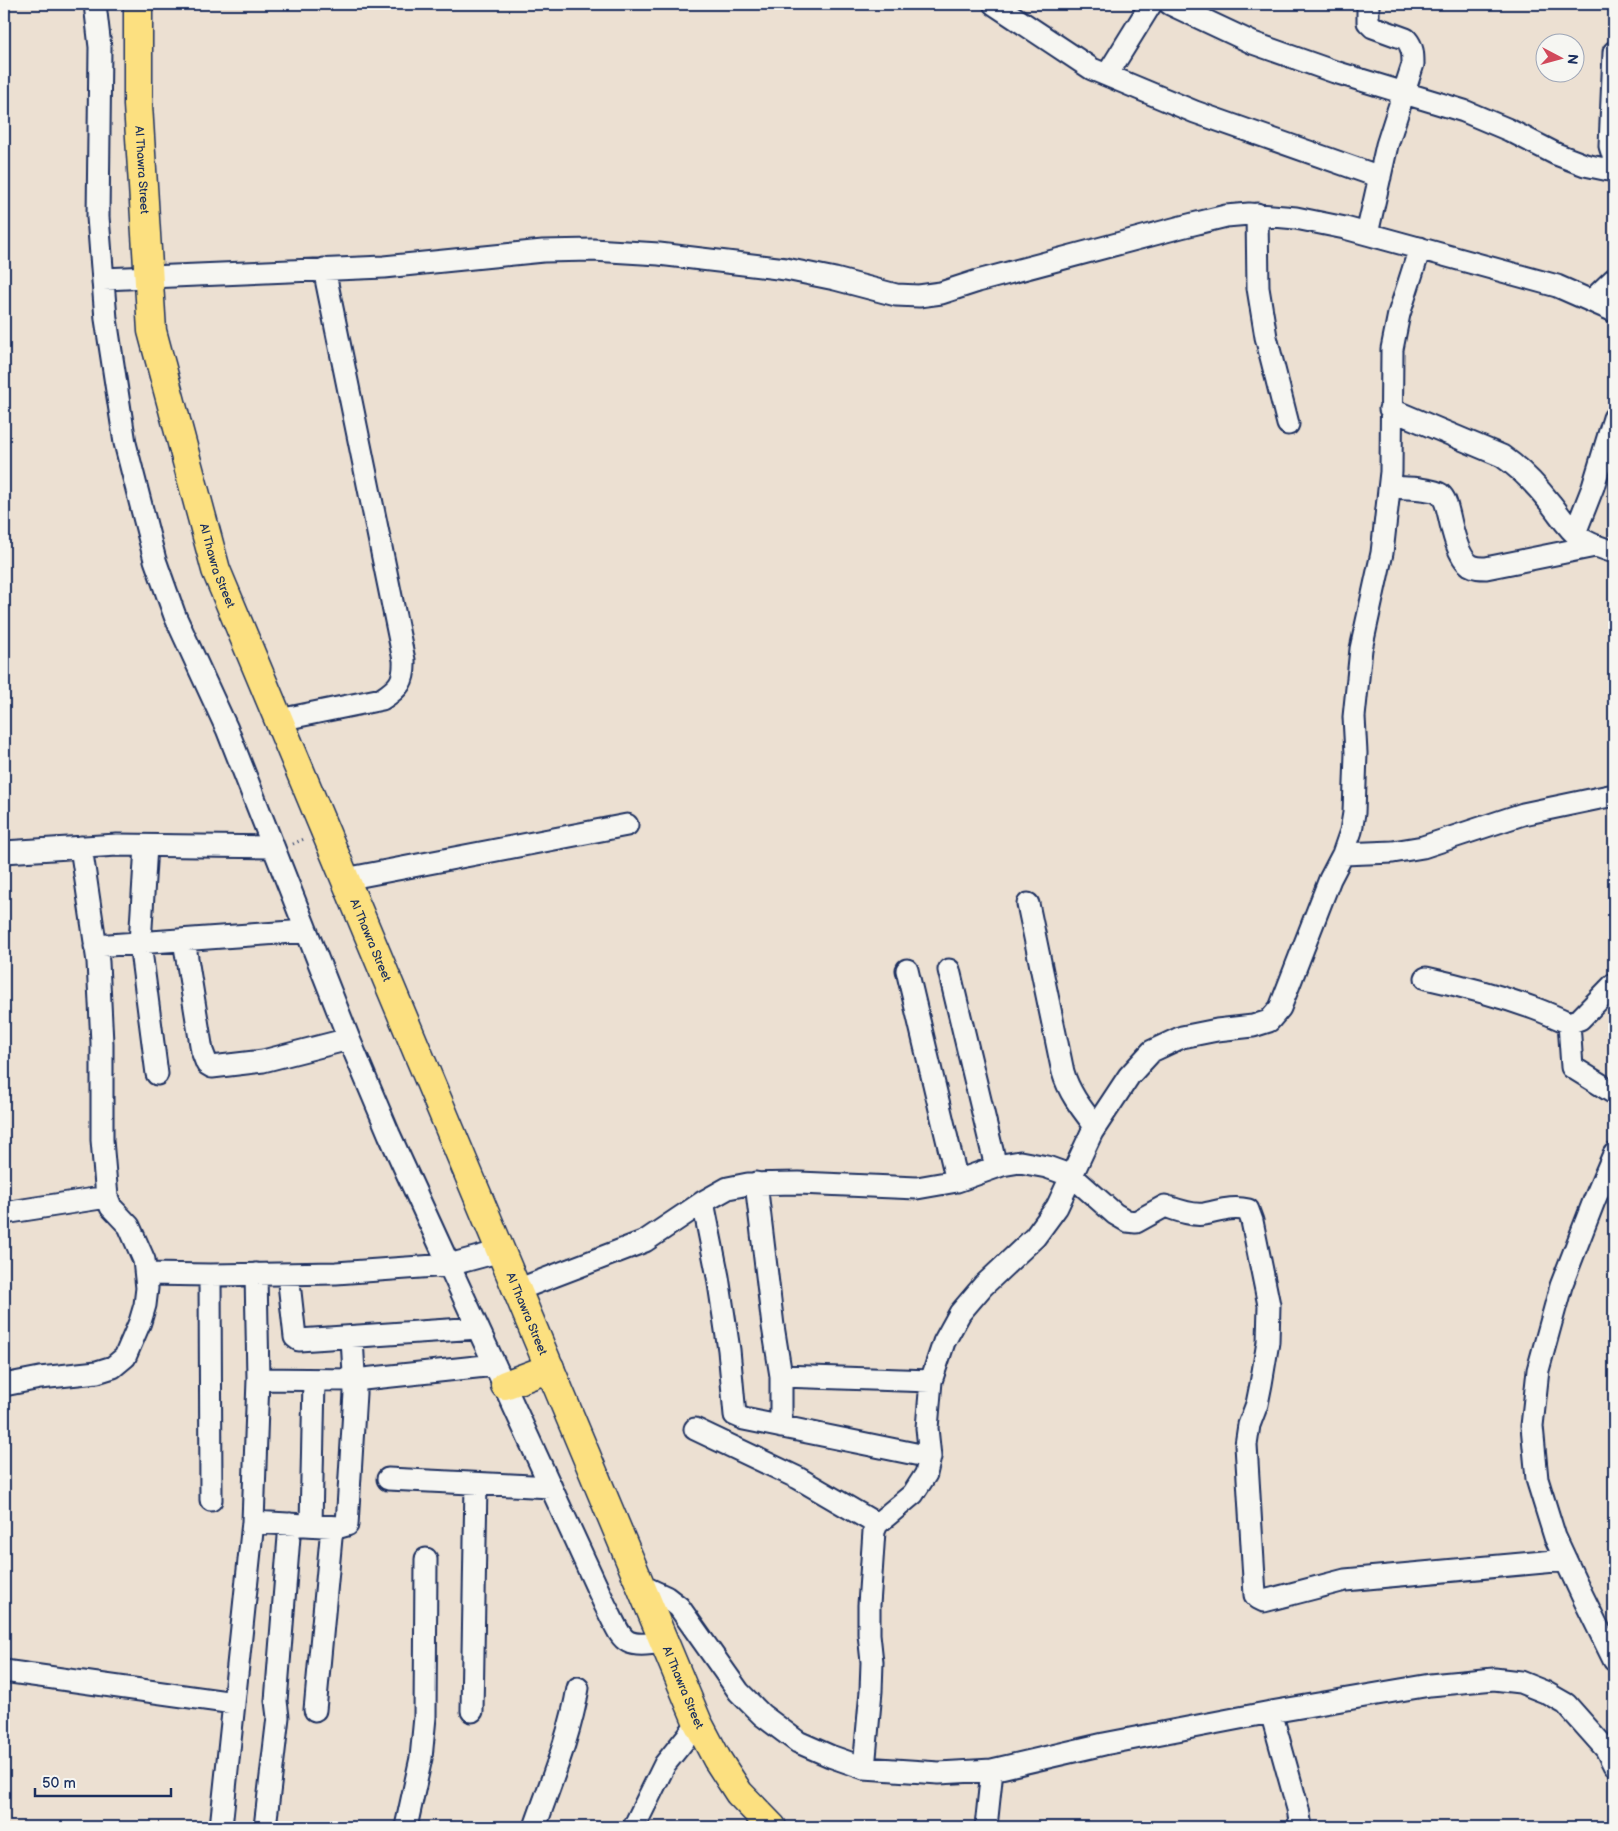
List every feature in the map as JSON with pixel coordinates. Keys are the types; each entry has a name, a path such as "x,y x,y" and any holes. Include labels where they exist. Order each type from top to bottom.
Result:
{"main road":[{"name":"Al Thawra Street","path":"138,4 138,105 152,331 216,570 698,1723 717,1759 739,1793 772,1827"},
{"path":"500,1375 550,1368"}],"street":[{"path":"95,4 100,47 98,217 106,319 125,443 155,560 175,616 227,729 273,849 389,1134 605,1605 622,1638 628,1643 636,1645 664,1642"},
{"path":"994,4 1092,68 1107,75 1194,112 1380,177"},
{"path":"1107,75 1151,4"},
{"path":"1170,4 1253,43 1335,72 1464,111 1509,130 1556,154 1586,166 1614,171"},
{"path":"1367,234 1403,92 1413,64 1413,52 1410,43 1406,39 1373,27 1368,22 1368,4"},
{"path":"1614,52 1610,146 1614,159"},
{"path":"103,279 384,267 543,251 592,250 659,254 786,269 835,279 896,295 919,296 940,293 988,278 1217,218 1257,214 1296,218 1420,248 1557,286 1614,311"},
{"path":"1257,214 1258,288 1266,337 1288,424"},
{"path":"864,1768 872,1691 869,1605 874,1531 878,1524 912,1494 926,1474 930,1457 927,1428 931,1381 944,1342 960,1313 984,1286 1035,1237 1057,1208 1095,1126 1128,1076 1152,1051 1182,1037 1217,1030 1253,1026 1269,1021 1280,1008 1330,879 1343,854 1351,831 1354,813 1356,753 1354,717 1362,649 1382,553 1390,486 1392,349 1399,314 1420,248"},
{"path":"279,720 382,698 395,691 401,682 404,672 402,650 324,270"},
{"path":"1591,301 1614,279"},
{"path":"1390,408 1509,460 1538,488 1575,534 1605,549"},
{"path":"1575,534 1593,487 1614,418"},
{"path":"1390,486 1432,491 1442,495 1446,503 1456,542 1468,564 1472,566 1486,568 1605,549"},
{"path":"1343,854 1393,852 1422,847 1523,814 1614,795"},
{"path":"345,879 627,825"},
{"path":"4,852 146,846 273,849"},
{"path":"146,846 140,943 157,1074"},
{"path":"4,1385 40,1378 98,1372 113,1367 125,1357 145,1305 147,1274 144,1260 129,1226 111,1207 107,1198 102,1140 102,1043 95,946 81,848"},
{"path":"1028,904 1062,1072 1074,1098 1095,1126"},
{"path":"95,946 306,931"},
{"path":"184,940 202,1051 208,1064 212,1067 263,1061 349,1039"},
{"path":"907,970 957,1181"},
{"path":"949,970 996,1167"},
{"path":"1426,978 1495,996 1539,1010 1569,1023 1580,1019 1614,984"},
{"path":"1569,1023 1572,1067 1614,1094"},
{"path":"1614,1154 1561,1286 1538,1370 1532,1426 1537,1479 1555,1537 1614,1660"},
{"path":"517,1290 645,1242 703,1202 728,1188 756,1183 917,1188 957,1181 996,1167 1020,1162 1072,1176 1115,1214 1127,1221 1136,1222 1165,1206 1185,1212 1203,1214 1238,1207 1248,1210 1252,1221 1269,1305 1268,1342 1257,1404 1249,1426 1246,1445 1254,1586 1255,1594 1258,1598 1264,1601 1346,1580 1566,1560"},
{"path":"756,1183 773,1326 781,1376 781,1427"},
{"path":"4,1213 107,1198"},
{"path":"703,1202 718,1278 735,1415 744,1419 781,1427 930,1457"},
{"path":"147,1274 336,1273 449,1265 501,1252"},
{"path":"221,1827 253,1522 258,1379 256,1274"},
{"path":"288,1274 297,1339 478,1328"},
{"path":"210,1275 211,1500"},
{"path":"253,1522 345,1526 348,1521 355,1393 352,1337"},
{"path":"258,1379 354,1380 500,1375"},
{"path":"781,1376 931,1381"},
{"path":"314,1380 321,1526 315,1710"},
{"path":"695,1429 798,1478 878,1524"},
{"path":"388,1479 551,1487"},
{"path":"472,1711 476,1484"},
{"path":"265,1827 278,1717 276,1702 290,1524"},
{"path":"406,1827 421,1758 425,1717 426,1558"},
{"path":"640,1585 666,1597 679,1607 739,1692 762,1715 798,1742 864,1768 939,1774 992,1770 1104,1744 1271,1712 1430,1685 1494,1679 1520,1682 1545,1692 1566,1704 1606,1749 1614,1765"},
{"path":"4,1671 234,1703"},
{"path":"535,1827 561,1757 574,1714 578,1688"},
{"path":"1271,1712 1298,1809 1301,1827"},
{"path":"634,1827 665,1764 698,1723"},
{"path":"986,1827 992,1770"}],"path":[{"path":"273,849 325,830"}]}
